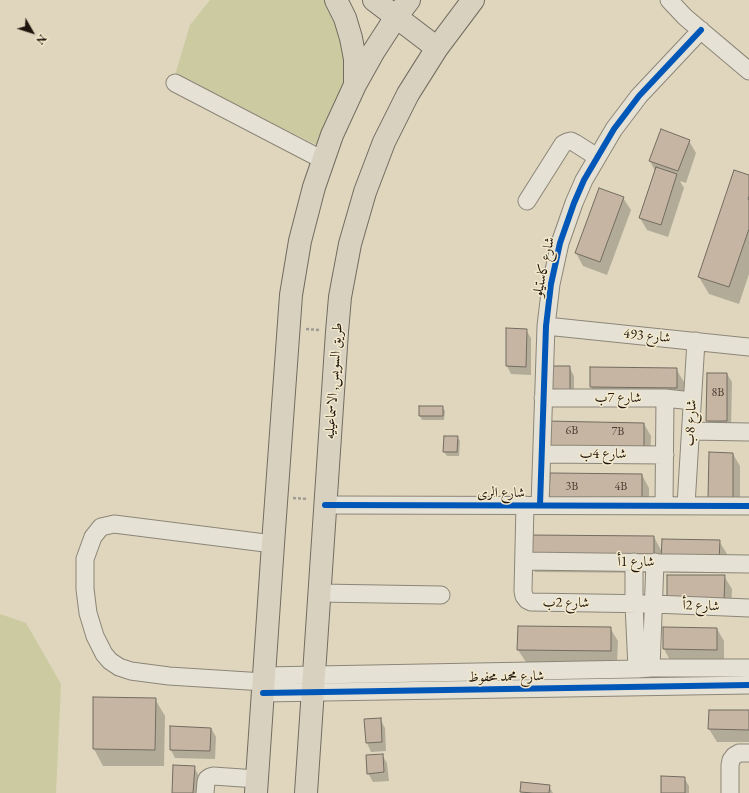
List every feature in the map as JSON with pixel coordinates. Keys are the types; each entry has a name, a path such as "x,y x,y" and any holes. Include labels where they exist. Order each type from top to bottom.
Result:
{"main road":[{"path":"336,0 345,18 351,38 355,60 355,85"},
{"path":"374,0 402,8 437,48"},
{"name":"طريق السويس, الاسماعيليه","path":"306,793 337,332 340,297 350,244 365,192 384,142 408,94 437,48 471,1"},
{"path":"256,786 291,295 300,241 314,187 332,135 355,85 374,51 402,8"}],"street":[{"path":"669,0 685,17 749,71"},
{"name":"شارع كاستيلو","path":"533,505 542,454 546,326 551,284 560,243 574,203 581,186 614,129 639,96 701,30"},
{"path":"175,82 323,160"},
{"path":"527,201 563,144 571,141 597,157"},
{"name":"شارع 493","path":"546,326 749,347"},
{"name":"شارع 8ب","path":"686,505 696,341"},
{"name":"شارع 7ب","path":"543,398 665,398 692,402"},
{"path":"664,506 665,398"},
{"path":"691,431 749,432"},
{"name":"شارع 4ب","path":"542,454 665,455"},
{"name":"شارع الرى","path":"325,503 749,506"},
{"name":"شارع 2ب","path":"533,505 524,561 523,591 527,600 531,602 654,604"},
{"name":"شارع محمد محفوظ","path":"273,544 114,524 101,528 93,537 85,559 85,589 88,613 95,636 104,654 110,661 119,667 131,671 169,676 263,684 541,688 749,685"},
{"name":"شارع 1أ","path":"524,561 749,564"},
{"path":"634,562 634,604 644,669"},
{"path":"644,669 654,604 655,562"},
{"path":"319,592 441,595"},
{"name":"شارع 2أ","path":"654,604 749,608"},
{"path":"749,658 749,668"},
{"name":"شارع محمد محفوظ","path":"313,684 542,671 749,668"},
{"path":"541,688 542,671"},
{"path":"730,793 731,760 739,753 749,753"},
{"path":"205,793 207,779 213,776 256,786"}],"path":[{"path":"289,327 337,332"},
{"path":"276,497 325,503"}],"green space":[{"path":"210,0 324,0 348,52 350,71 319,146 175,75 190,25"},
{"path":"0,614 26,623 61,684 56,793 0,793"}],"building":[{"path":"661,129 690,140 678,171 649,161"},
{"path":"656,167 677,174 661,225 639,218"},
{"path":"734,170 749,175 749,229 729,287 698,277"},
{"path":"599,188 624,197 600,262 575,253"},
{"path":"506,328 527,329 526,367 506,366"},
{"path":"549,366 570,366 570,390 548,389"},
{"path":"590,367 677,368 677,388 590,387"},
{"path":"707,373 727,373 727,421 706,421"},
{"path":"419,406 443,406 443,416 419,416"},
{"path":"545,421 644,423 644,448 544,447"},
{"path":"444,436 458,436 457,452 443,452"},
{"path":"709,452 733,453 733,499 708,499"},
{"path":"550,473 642,474 642,500 549,499"},
{"path":"527,535 654,536 654,560 527,559"},
{"path":"662,539 720,540 719,561 661,560"},
{"path":"667,575 725,575 724,601 667,601"},
{"path":"518,626 611,627 611,651 517,650"},
{"path":"663,627 717,628 717,650 663,649"},
{"path":"93,697 156,698 155,750 93,749"},
{"path":"709,710 749,710 749,730 708,729"},
{"path":"381,718 382,742 366,743 364,719"},
{"path":"170,726 211,728 210,751 170,750"},
{"path":"383,754 384,772 367,774 366,755"},
{"path":"173,765 195,766 193,793 172,793"},
{"path":"661,776 685,777 685,793 661,793"},
{"path":"521,782 550,785 549,793 520,792"}],"cycle path":[{"path":"540,505 546,326 551,284 560,243 584,180 614,129 639,96 701,30"},
{"path":"325,505 749,506"},
{"path":"263,693 749,685"}]}
